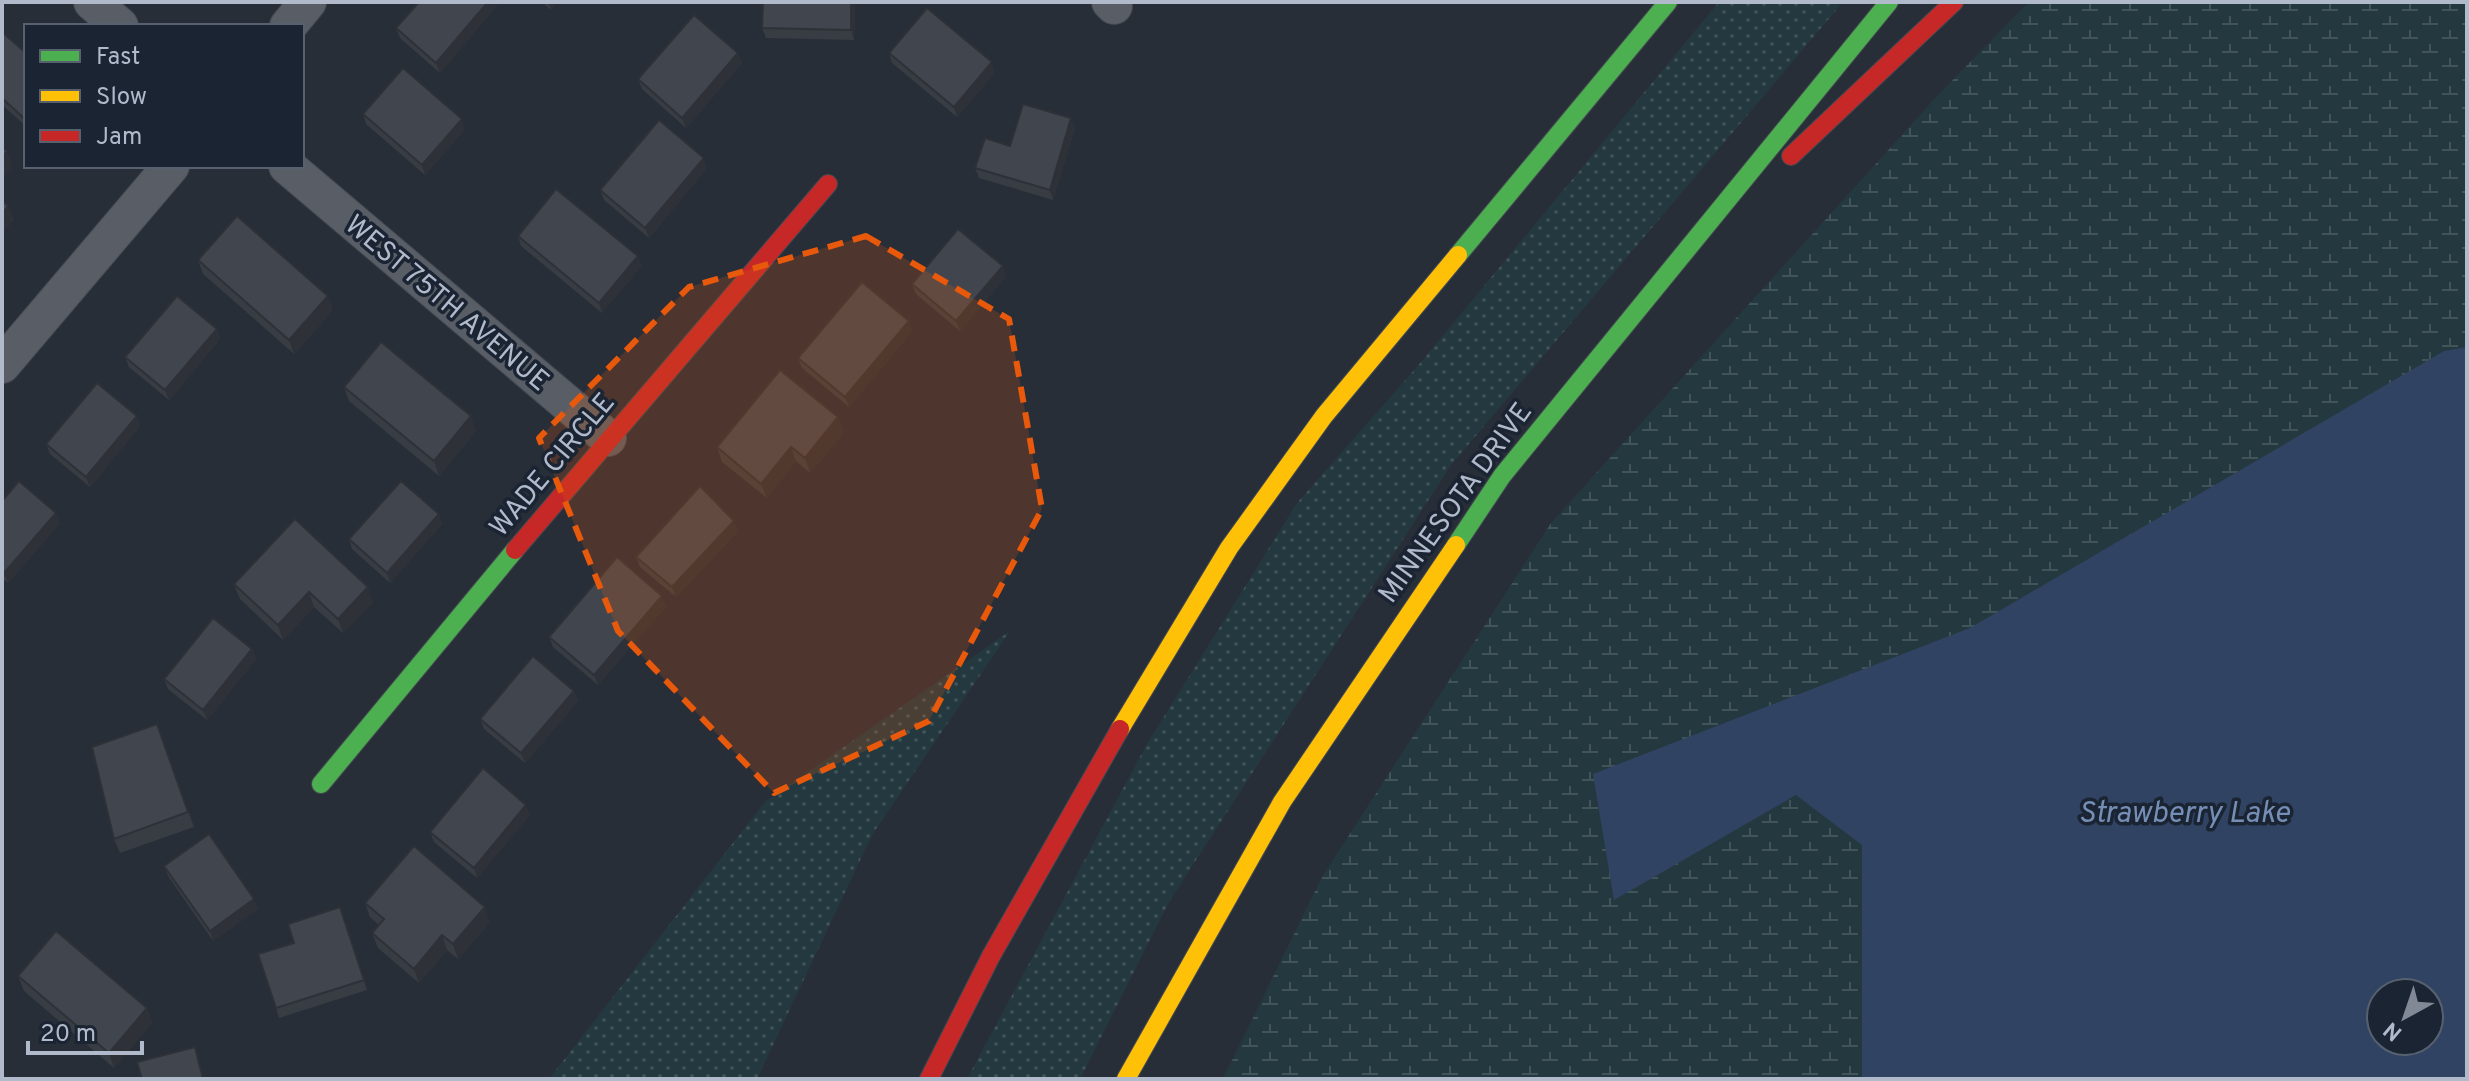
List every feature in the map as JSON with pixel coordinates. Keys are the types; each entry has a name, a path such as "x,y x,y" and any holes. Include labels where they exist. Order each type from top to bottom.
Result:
{"main road":[{"path":"929,1079 991,956 1159,660 1229,548 1324,416 1668,2"},
{"name":"MINNESOTA DRIVE","path":"1126,1079 1282,802 1410,608 1502,476 1666,271 1889,2"},
{"path":"1666,271 1954,2"},
{"name":"WADE CIRCLE","path":"321,784 608,438 828,184"}],"street":[{"path":"92,2 118,24"},
{"path":"290,24 308,2"},
{"path":"2,365 169,168"},
{"name":"WEST 75TH AVENUE","path":"289,168 608,438"}],"highlighted area":[{"path":"866,236 1009,319 1042,509 929,721 774,793 618,631 539,438 689,287"}],"green space":[{"path":"1719,2 1843,2 1451,465 1169,902 1080,1079 967,1079 1147,744 1297,503 1417,367"},
{"path":"2029,2 2467,2 2467,1079 1223,1079 1322,877 1551,523 1939,94"},
{"path":"1010,631 872,835 757,1079 549,1079 765,802"}],"water":[{"name":"Strawberry Lake","path":"2467,347 2467,1079 1862,1079 1862,845 1796,795 1614,900 1593,774 1970,628 2444,351"}],"building":[{"path":"419,2 488,2 436,63 396,28"},
{"path":"763,2 851,2 851,30 762,28"},
{"path":"927,8 992,62 954,107 889,53"},
{"path":"694,15 738,53 682,118 638,79"},
{"path":"3,33 24,51 24,118 2,98"},
{"path":"403,68 462,119 422,165 363,114"},
{"path":"1023,104 1071,118 1050,190 975,168 985,138 1010,146"},
{"path":"659,120 704,158 645,228 600,190"},
{"path":"556,189 638,256 599,303 518,236"},
{"path":"2,200 8,206 2,214"},
{"path":"237,216 328,296 289,340 198,260"},
{"path":"958,229 1003,266 956,321 912,284"},
{"path":"862,282 909,321 845,397 798,358"},
{"path":"177,296 217,329 165,390 125,357"},
{"path":"381,342 471,416 434,461 344,387"},
{"path":"780,370 838,417 805,458 791,447 761,484 717,447"},
{"path":"97,383 137,416 86,477 46,444"},
{"path":"19,481 56,513 4,573 2,501"},
{"path":"401,481 439,514 387,573 349,539"},
{"path":"700,486 734,521 672,587 636,557"},
{"path":"295,519 368,587 338,619 309,592 278,625 234,584"},
{"path":"617,557 662,596 594,675 549,637"},
{"path":"213,618 252,649 203,710 164,679"},
{"path":"533,656 574,691 521,753 480,719"},
{"path":"157,724 188,812 114,839 92,747"},
{"path":"483,768 526,805 474,868 430,832"},
{"path":"209,834 254,899 210,931 164,866"},
{"path":"414,846 485,907 453,944 442,935 414,969 372,933 384,919 365,903"},
{"path":"340,907 364,980 276,1008 258,954 294,943 288,924"},
{"path":"56,931 147,1008 109,1053 18,976"},
{"path":"195,1047 203,1079 142,1079 137,1062"}],"traffic: fast":[{"path":"1458,255 1668,2"},
{"path":"1456,545 1502,476 1889,2"},
{"path":"321,784 515,550"}],"traffic: slow":[{"path":"1120,729 1229,548 1324,416 1458,255"},
{"path":"1126,1079 1282,802 1456,545"}],"traffic: jam":[{"path":"1791,156 1954,2"},
{"path":"515,550 828,184"},
{"path":"929,1079 991,956 1120,729"}]}
